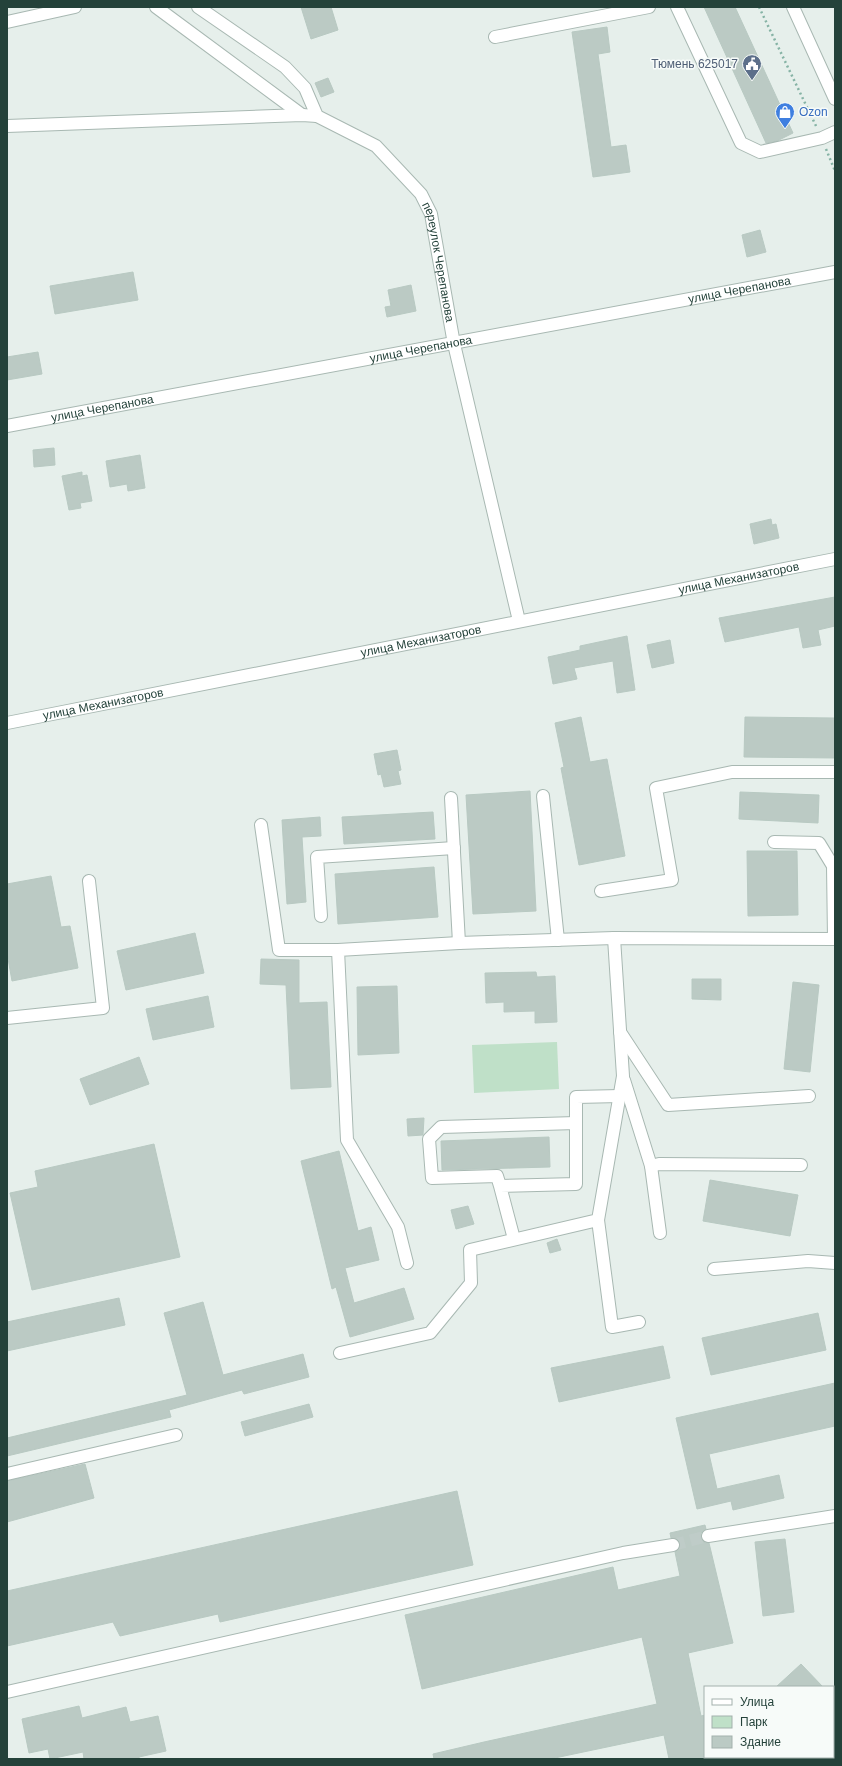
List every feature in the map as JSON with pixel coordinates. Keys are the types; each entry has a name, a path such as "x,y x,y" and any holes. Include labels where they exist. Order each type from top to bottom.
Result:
{"street":[{"path":"7,22 75,7"},
{"path":"156,7 302,115"},
{"path":"7,126 302,115 317,116 305,88 285,67 198,7"},
{"path":"495,37 649,7"},
{"path":"676,7 741,143 760,152 822,138 835,132"},
{"path":"793,7 834,93"},
{"name":"переулок Черепанова","path":"317,116 376,146 421,194 431,214 454,344 519,621"},
{"name":"улица Черепанова","path":"7,426 835,272"},
{"name":"улица Механизаторов","path":"7,723 835,559"},
{"path":"601,891 672,880 656,788 732,772 835,772"},
{"path":"543,796 558,940"},
{"path":"451,798 458,943"},
{"path":"261,825 279,950 338,950 458,943 614,938 835,939 833,866 819,843 774,842"},
{"path":"321,916 317,857 454,848"},
{"path":"7,1018 103,1008 89,881"},
{"path":"614,938 623,1076 651,1166 660,1233"},
{"path":"338,950 347,1140 398,1227 407,1263"},
{"path":"619,1030 668,1105 809,1096"},
{"path":"623,1076 598,1220 612,1327 639,1322"},
{"path":"500,1186 576,1184 576,1097 620,1096"},
{"path":"514,1239 497,1176 432,1178 429,1139 441,1127 576,1123"},
{"path":"651,1166 659,1164 801,1165"},
{"path":"340,1353 430,1333 471,1283 470,1250 598,1220"},
{"path":"714,1269 808,1261 835,1263"},
{"path":"7,1474 176,1435"},
{"path":"708,1536 835,1516"},
{"path":"7,1692 624,1553 673,1545"}],"path":[{"path":"759,7 822,138 835,171"}],"green space":[{"path":"557,1042 559,1089 474,1093 472,1045"}],"building":[{"path":"301,7 331,7 338,30 311,39"},
{"path":"704,7 735,7 793,133 777,141 766,143"},
{"path":"607,27 610,52 598,54 611,147 626,145 630,172 593,177 572,32"},
{"path":"328,78 334,92 321,97 315,83"},
{"path":"760,230 766,252 747,257 742,235"},
{"path":"133,272 138,300 55,314 50,286"},
{"path":"411,285 416,311 387,317 385,307 391,306 388,290"},
{"path":"38,352 42,374 7,380 7,357"},
{"path":"54,448 55,465 34,467 33,450"},
{"path":"140,455 145,488 128,491 127,484 110,487 106,461"},
{"path":"82,472 82,476 87,475 92,501 80,503 81,508 69,510 62,476"},
{"path":"771,519 772,525 776,524 779,538 754,544 750,524"},
{"path":"835,597 835,626 818,630 821,645 803,648 799,627 725,642 719,618"},
{"path":"627,636 635,690 617,693 613,661 574,668 577,679 553,684 548,657 580,650 580,646"},
{"path":"670,640 674,663 652,668 647,645"},
{"path":"581,717 590,762 607,759 625,856 579,865 561,768 564,767 555,723"},
{"path":"745,717 835,718 835,758 744,757"},
{"path":"397,750 401,770 398,771 401,784 384,787 381,774 378,775 374,754"},
{"path":"530,791 536,911 473,914 466,795"},
{"path":"740,792 819,795 818,823 739,819"},
{"path":"433,812 435,839 344,844 342,817"},
{"path":"320,817 321,836 302,837 306,902 287,904 282,820"},
{"path":"747,851 797,851 798,915 748,916"},
{"path":"434,867 438,917 338,924 335,874"},
{"path":"51,876 61,927 70,926 78,968 12,981 7,953 7,884"},
{"path":"195,933 204,973 126,990 117,951"},
{"path":"261,959 299,960 299,1003 327,1002 331,1087 291,1089 286,985 260,984"},
{"path":"536,972 537,977 555,976 557,1022 535,1023 535,1011 504,1012 504,1002 486,1003 485,973"},
{"path":"692,979 721,979 721,1000 692,999"},
{"path":"793,982 819,985 810,1072 784,1069"},
{"path":"397,986 399,1053 358,1055 357,987"},
{"path":"208,996 214,1027 153,1040 146,1009"},
{"path":"139,1057 149,1084 90,1105 80,1079"},
{"path":"424,1118 423,1135 408,1136 407,1119"},
{"path":"549,1137 550,1167 442,1170 441,1141"},
{"path":"154,1144 180,1257 32,1290 10,1193 38,1187 35,1171"},
{"path":"339,1151 358,1231 371,1227 379,1260 345,1268 354,1303 404,1288 414,1319 350,1337 336,1287 332,1289 301,1161"},
{"path":"710,1180 798,1195 790,1236 703,1221"},
{"path":"468,1206 474,1224 456,1229 451,1210"},
{"path":"557,1239 561,1250 550,1253 547,1243"},
{"path":"119,1298 125,1325 7,1351 7,1322"},
{"path":"203,1302 223,1375 303,1354 309,1377 244,1394 242,1390 169,1410 171,1417 7,1456 7,1438 187,1395 164,1313"},
{"path":"818,1313 826,1350 711,1375 702,1338"},
{"path":"663,1346 670,1378 559,1402 551,1368"},
{"path":"835,1383 835,1426 709,1454 717,1489 779,1475 784,1498 733,1510 731,1501 697,1509 676,1418"},
{"path":"309,1404 313,1417 245,1436 241,1422"},
{"path":"85,1464 94,1498 7,1522 7,1481"},
{"path":"457,1491 473,1565 220,1622 218,1614 120,1636 113,1622 7,1646 7,1591"},
{"path":"705,1525 706,1529 701,1533 701,1538 705,1543 709,1543 733,1643 688,1653 701,1716 704,1715 705,1759 669,1759 664,1735 550,1759 434,1759 433,1754 657,1704 642,1637 422,1689 405,1615 613,1567 618,1590 680,1576 675,1552 680,1548 680,1543 676,1538 671,1538 670,1533"},
{"path":"785,1539 794,1612 763,1616 755,1542"},
{"path":"801,1664 822,1686 777,1686"},
{"path":"79,1706 82,1718 126,1707 130,1722 158,1716 166,1751 139,1757 139,1759 84,1759 83,1752 50,1759 48,1749 29,1753 22,1719"}],"tunnel":[{"path":"673,1545 708,1536"}],"place":[{"name":"Тюмень 625017","path":"752,81"},
{"name":"Ozon","path":"785,129"}]}
